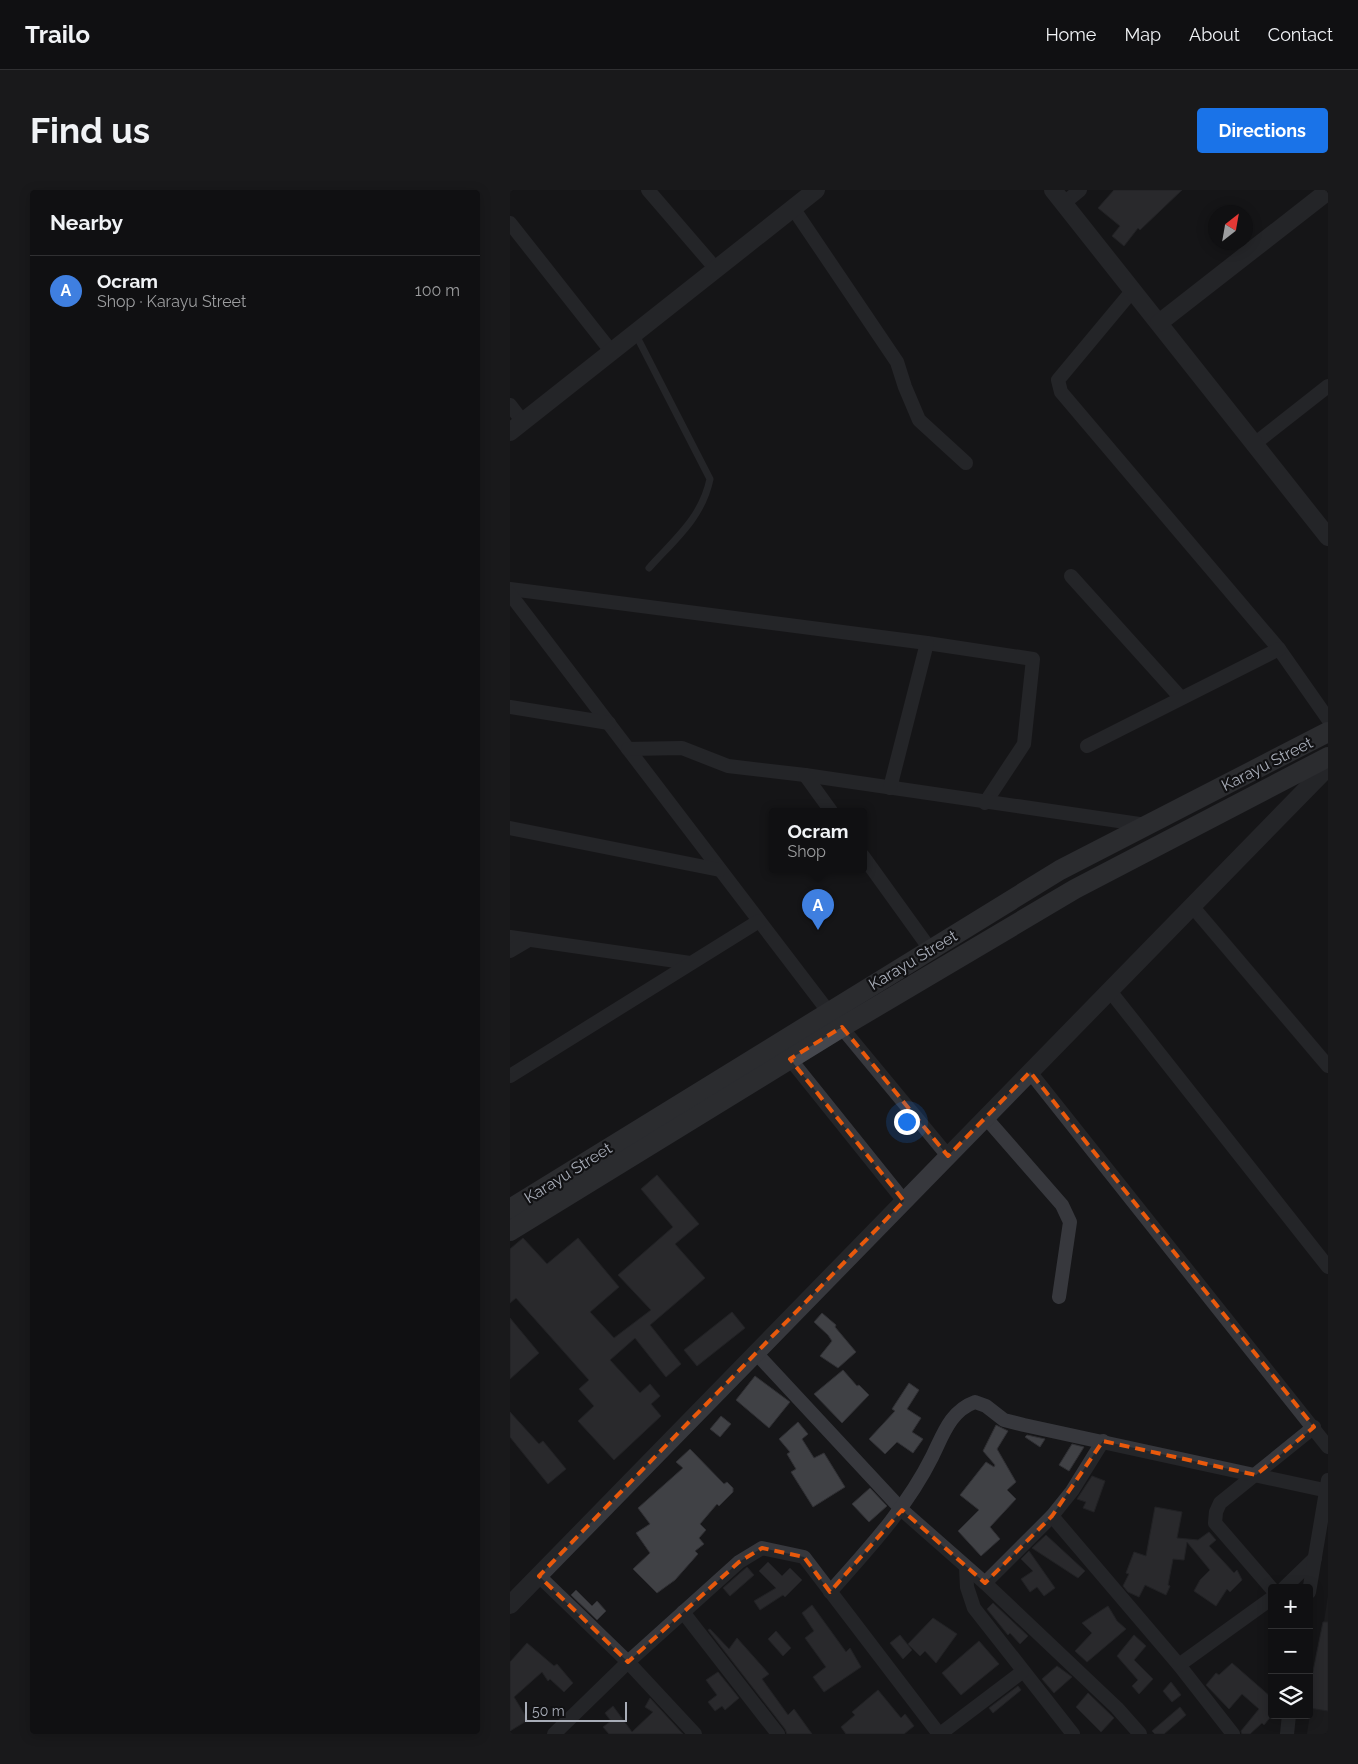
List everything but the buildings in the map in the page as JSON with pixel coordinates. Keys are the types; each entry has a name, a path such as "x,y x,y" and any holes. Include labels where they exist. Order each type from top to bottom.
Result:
{"main road":[{"name":"Karayu Street","path":"510,1209 828,1011 1060,870 1328,732"},
{"name":"Karayu Street","path":"510,1231 842,1027 1076,889 1328,757"}],"street":[{"path":"648,190 716,269"},
{"path":"510,405 516,427 816,190"},
{"path":"1080,190 1058,197 1160,323 1328,537"},
{"path":"1160,323 1328,191"},
{"path":"793,208 897,362 904,387 919,420 966,463"},
{"path":"510,224 610,351"},
{"path":"1133,290 1058,380 1061,392 1279,649 1328,720"},
{"path":"1254,445 1328,386"},
{"path":"1071,576 1181,698"},
{"path":"510,590 927,643 1033,659 1024,744 985,803"},
{"path":"510,594 828,1011 948,1156"},
{"path":"890,788 927,643"},
{"path":"1087,746 1279,649"},
{"path":"510,707 609,723"},
{"path":"628,748 682,748 728,766 805,774 985,803 1146,825"},
{"path":"510,1605 1328,767"},
{"path":"805,774 829,808"},
{"path":"511,832 720,870"},
{"path":"867,862 930,950"},
{"path":"1192,906 1328,1066"},
{"path":"510,1076 759,921"},
{"path":"510,937 527,941 690,963"},
{"path":"510,950 527,941"},
{"path":"1110,991 1328,1267"},
{"path":"790,1059 904,1202"},
{"path":"1030,1072 1328,1447"},
{"path":"986,1118 1062,1205 1070,1222 1059,1296"},
{"path":"756,1353 902,1510 985,1584 1117,1708 1140,1734"},
{"path":"830,1592 902,1510 951,1419 963,1406 975,1402 986,1406 1004,1420 1256,1475 1327,1487 1310,1584"},
{"path":"1268,1584 1215,1523 1216,1512 1220,1503 1314,1427"},
{"path":"985,1584 1052,1516 1072,1491 1103,1441"},
{"path":"1052,1516 1179,1665 1233,1734"},
{"path":"554,1734 628,1662 739,1562 762,1548 804,1557 939,1734 1022,1672"},
{"path":"1288,1584 1315,1558"},
{"path":"966,1567 967,1587 974,1608 1022,1672 1073,1734"},
{"path":"539,1576 628,1662 695,1734"},
{"path":"1179,1665 1268,1601"},
{"path":"684,1612 778,1734"},
{"path":"1289,1719 1289,1734"}],"lane":[{"path":"634,333 710,479 706,497 699,512 649,568"}],"highlighted area":[{"path":"842,1027 948,1156 1030,1072 1314,1427 1256,1475 1103,1441 1052,1516 985,1583 902,1510 830,1592 804,1557 762,1548 739,1562 628,1662 539,1576 904,1201 790,1059"}],"shaded area":[{"path":"1328,1596 1328,1734 1307,1734 1309,1719 1313,1719 1313,1695"}],"place":[{"name":"Ocram","path":"818,930"}]}
